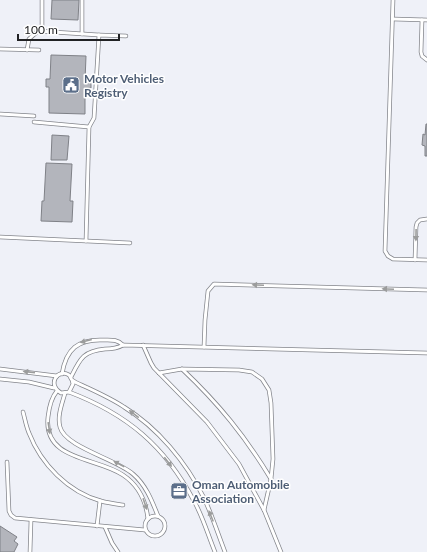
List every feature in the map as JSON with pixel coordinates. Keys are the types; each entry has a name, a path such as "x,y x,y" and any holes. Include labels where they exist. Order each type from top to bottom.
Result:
{"lane":[{"path":"42,0 42,31"},
{"path":"82,0 82,34"},
{"path":"393,0 385,251 388,256 393,259 427,260"},
{"path":"392,19 427,20"},
{"path":"422,20 421,52 422,56 427,60"},
{"path":"27,50 29,39 38,31 126,36"},
{"path":"86,241 89,127 94,118 99,35"},
{"path":"0,49 39,50"},
{"path":"0,114 34,116"},
{"path":"34,122 89,127"},
{"path":"415,260 416,225 420,220 427,219"},
{"path":"0,237 130,243"},
{"path":"204,347 208,291 214,284 427,290"},
{"path":"62,374 68,356 79,343 87,340 115,340 123,345"},
{"path":"69,392 72,388 72,379 81,358 92,351 116,348 123,345 427,353"},
{"path":"143,345 151,363 159,373 207,422 239,464 264,510 280,545 281,552"},
{"path":"0,369 57,376 65,374 106,396 141,419 162,439 194,481 204,498 226,552"},
{"path":"159,373 182,369 239,370 252,372 262,379 269,390 271,403 273,459 271,479 264,510"},
{"path":"182,369 222,409 240,431 271,479"},
{"path":"54,388 54,379 57,376"},
{"path":"0,380 29,382 54,388 57,391 65,393 69,392 102,406 118,416 148,439 162,453 195,502 215,552"},
{"path":"57,391 52,398 48,416 48,429 53,441 66,452 114,470 130,480 141,494 147,510 148,518 145,523 145,530"},
{"path":"7,462 9,511 15,518 145,530 152,536 158,536 163,532 165,524 158,516 146,489 133,474 116,463 73,442 62,433 59,420 65,393"},
{"path":"23,412 28,432 49,468 70,486 81,493 100,501 123,505"},
{"path":"97,526 100,501"},
{"path":"148,518 158,516"},
{"path":"30,552 31,520"},
{"path":"105,527 118,552"}],"building":[{"path":"52,0 79,0 78,20 51,19"},
{"path":"51,55 86,56 85,81 91,81 91,88 85,88 85,114 49,113 49,87 46,87 46,79 50,79"},
{"path":"426,124 427,156 425,156 425,146 422,145"},
{"path":"52,135 69,136 67,160 51,160"},
{"path":"46,163 72,164 70,201 73,201 72,222 41,221 42,201 44,201"},
{"path":"0,526 17,537 14,541 18,544 14,552 0,552"}],"place":[{"name":"Motor Vehicles Registry","path":"71,85"},
{"name":"Oman Automobile Association","path":"179,491"}]}
